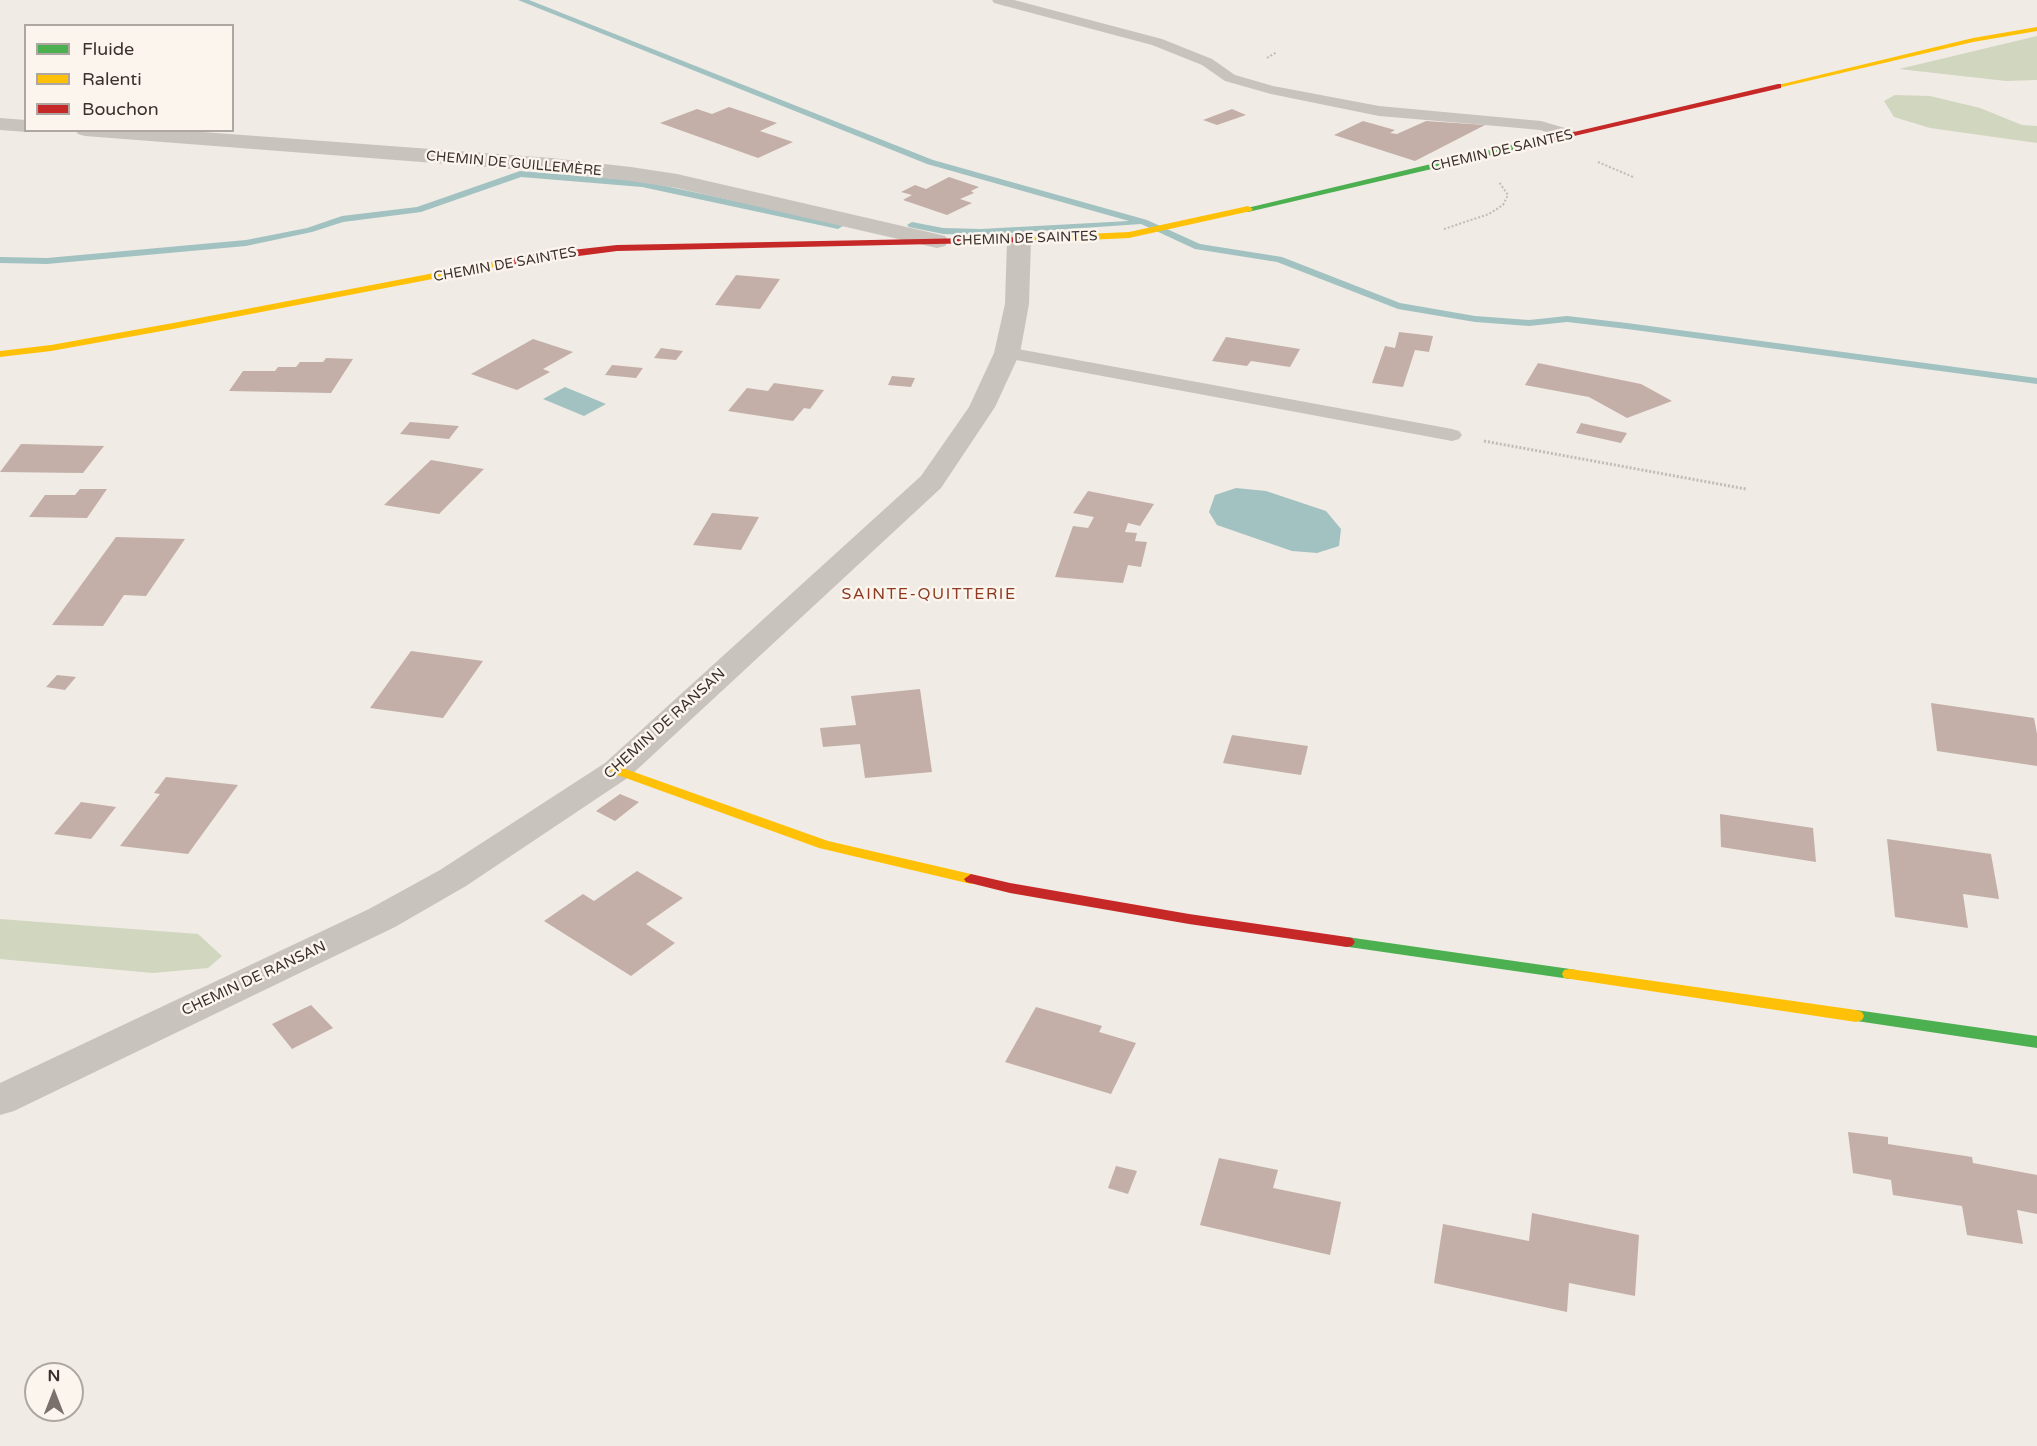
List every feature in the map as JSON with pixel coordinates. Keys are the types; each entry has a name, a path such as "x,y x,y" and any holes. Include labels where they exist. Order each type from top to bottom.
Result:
{"street":[{"name":"CHEMIN DE SAINTES","path":"0,354 51,348 536,257 617,248 1019,240 1129,235 1188,224 1972,40 2037,29"},
{"path":"0,124 24,126"},
{"name":"CHEMIN DE GUILLEMÈRE","path":"112,132 551,165 632,174 937,241"},
{"name":"CHEMIN DE RANSAN","path":"0,1100 382,918 453,878 617,770 931,482 982,407 1007,354 1017,304 1019,240"},
{"path":"617,770 824,845 1010,888 1189,919 2037,1042"}],"lane":[{"path":"999,0 1158,42 1207,62 1230,78 1271,90 1378,111 1530,124 1570,134"},
{"path":"1007,354 1452,435"}],"path":[{"path":"1443,229 1489,214 1503,205 1508,195 1497,179 1448,163"},
{"path":"1452,435 1746,489"}],"green space":[{"path":"2037,36 2037,80 2006,81 1899,69"},
{"path":"1895,95 1930,96 1980,108 2022,125 2037,126 2037,143 1930,128 1894,117 1884,101"},
{"path":"0,919 198,934 222,956 208,968 153,973 0,959"}],"water":[{"path":"565,387 606,404 584,416 543,399"},
{"path":"1236,488 1266,491 1326,511 1341,529 1339,546 1317,553 1292,551 1217,525 1209,512 1215,495"}],"building":[{"path":"729,107 777,123 760,131 793,142 758,158 660,123 697,109 712,114"},
{"path":"1232,109 1246,115 1217,125 1203,120"},
{"path":"1363,121 1395,130 1390,133 1397,134 1426,121 1485,125 1415,161 1334,135"},
{"path":"949,177 979,187 971,191 974,193 960,199 972,203 947,215 903,200 912,195 901,192 915,185 926,189"},
{"path":"736,275 780,279 760,309 715,305"},
{"path":"1399,332 1433,336 1429,352 1415,350 1403,387 1372,383 1385,346 1395,348"},
{"path":"1226,337 1300,349 1290,367 1251,361 1247,366 1212,361"},
{"path":"533,339 573,352 543,369 550,372 517,390 471,374"},
{"path":"661,348 683,351 676,360 654,358"},
{"path":"326,358 353,359 331,393 229,391 243,371 275,371 278,367 296,367 300,362 323,362"},
{"path":"1538,363 1641,384 1672,401 1627,418 1589,397 1525,385"},
{"path":"612,365 643,368 636,378 605,375"},
{"path":"892,376 915,378 911,387 888,385"},
{"path":"774,383 824,390 810,409 804,408 793,421 728,411 747,388 768,391"},
{"path":"410,422 459,426 449,439 400,434"},
{"path":"1581,423 1627,433 1621,443 1576,433"},
{"path":"21,444 104,446 83,473 0,472"},
{"path":"431,460 484,469 439,514 384,505"},
{"path":"80,489 107,489 87,518 29,517 45,495 75,495"},
{"path":"1088,491 1154,504 1140,526 1128,523 1125,532 1137,533 1135,541 1147,542 1141,567 1128,565 1123,583 1055,577 1073,526 1088,528 1094,517 1073,513"},
{"path":"712,513 759,517 741,550 693,545"},
{"path":"116,537 185,539 146,596 124,595 103,626 52,625"},
{"path":"411,651 483,661 443,718 370,708"},
{"path":"57,675 76,677 65,690 46,687"},
{"path":"920,689 932,772 865,778 860,744 823,747 820,728 856,725 851,696"},
{"path":"1931,703 2034,718 2037,734 2037,766 1937,751"},
{"path":"1232,735 1308,746 1301,775 1223,763"},
{"path":"166,777 238,785 188,854 120,846 160,794 154,793"},
{"path":"620,794 639,802 615,821 596,811"},
{"path":"81,802 116,807 91,839 54,834"},
{"path":"1720,814 1813,828 1816,862 1721,847"},
{"path":"1887,839 1991,854 1999,899 1963,894 1968,928 1895,917"},
{"path":"637,871 683,898 646,924 675,943 631,976 544,921 583,894 594,901"},
{"path":"311,1005 333,1028 292,1049 272,1024"},
{"path":"1036,1007 1102,1026 1099,1032 1136,1043 1111,1094 1005,1062"},
{"path":"1848,1132 1888,1137 1888,1144 1972,1157 1973,1163 2037,1175 2037,1214 2017,1210 2023,1244 1967,1235 1962,1206 1893,1195 1891,1180 1853,1173"},
{"path":"1219,1158 1278,1170 1273,1188 1341,1202 1330,1255 1200,1225"},
{"path":"1116,1166 1137,1171 1128,1194 1108,1188"},
{"path":"1532,1213 1639,1235 1635,1296 1569,1283 1567,1312 1434,1283 1443,1224 1529,1241"}],"waterway":[{"path":"522,0 930,162 1144,222 1198,247 1279,259 1398,306 1475,319 1529,323 1567,319 1627,326 2037,381"},
{"path":"0,260 47,261 246,243 309,230 342,219 418,210 520,174 642,184 838,226"},
{"path":"912,225 943,231 981,232 1137,223"}],"traffic: fast":[{"path":"1248,209 1544,140"},
{"path":"1347,942 1570,974"},
{"path":"1856,1016 2037,1042"}],"traffic: slow":[{"path":"1778,86 1973,40 2037,29"},
{"path":"1024,240 1129,235 1248,209"},
{"path":"0,354 51,348 173,326 502,263"},
{"path":"617,770 824,845 971,879"},
{"path":"1570,974 1856,1016"}],"traffic: jam":[{"path":"1544,140 1778,86"},
{"path":"502,263 617,248 1024,240"},
{"path":"971,879 1010,888 1189,919 1347,942"}],"district":[{"name":"SAINTE-QUITTERIE","path":"929,595"}]}
